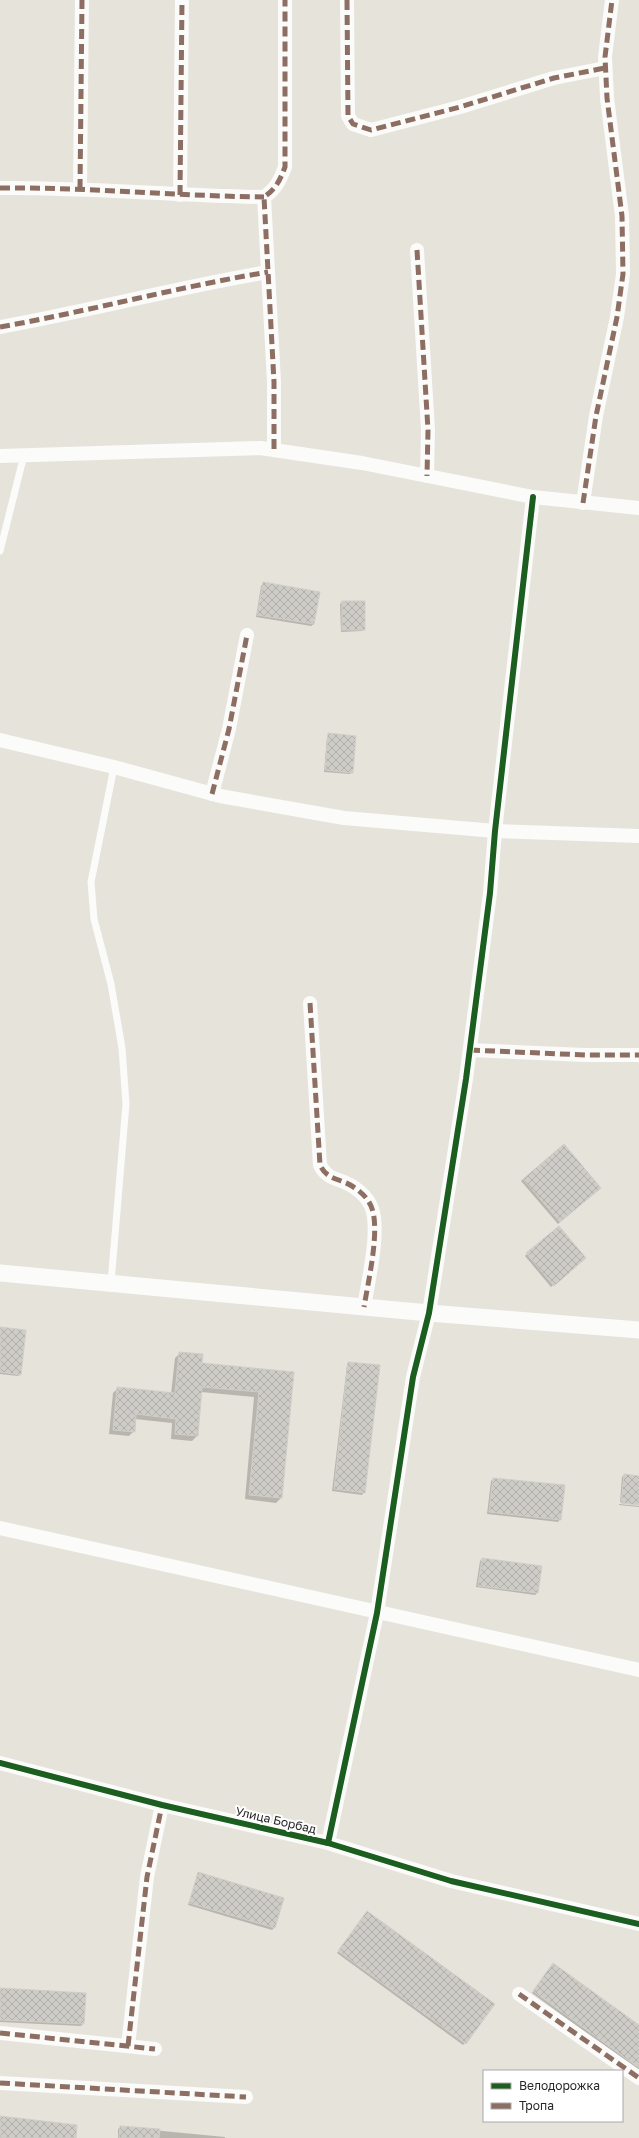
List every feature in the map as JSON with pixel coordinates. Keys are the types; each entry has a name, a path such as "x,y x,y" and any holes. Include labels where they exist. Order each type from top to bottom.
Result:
{"street":[{"path":"80,189 82,0"},
{"path":"180,195 182,0"},
{"path":"0,188 80,189 264,198 273,191 280,181 285,167 285,0"},
{"path":"347,0 348,116 350,122 360,128 371,130 394,125 460,107 554,78 605,68"},
{"path":"583,503 596,416 617,317 623,274 622,216 606,98 604,57 612,0"},
{"path":"264,198 274,382 274,450"},
{"path":"417,250 428,430 427,476"},
{"path":"0,327 111,306 208,282 268,272"},
{"path":"0,456 260,448 362,463 533,497 639,508"},
{"path":"328,1843 377,1613 413,1377 429,1313 470,1050 490,893 495,831 533,497"},
{"path":"212,794 229,729 247,635"},
{"path":"0,740 114,767 212,794 344,818 495,831 639,836"},
{"path":"310,1003 320,1164 323,1172 332,1179 350,1185 366,1197 372,1206 375,1218 373,1250 364,1306"},
{"path":"470,1050 585,1055 639,1055"},
{"path":"0,1272 429,1313 639,1330"},
{"path":"0,1528 639,1670"},
{"name":"Улица Борбад","path":"0,1763 162,1805 328,1843 451,1881 639,1924"},
{"path":"128,2046 147,1877 162,1805"},
{"path":"519,1994 639,2078"},
{"path":"0,2033 155,2049"},
{"path":"0,2083 246,2097"}],"lane":[{"path":"0,550 24,455"},
{"path":"111,1283 126,1104 122,1048 111,984 94,919 91,882 114,767"}],"building":[{"path":"263,582 320,592 314,624 257,615"},
{"path":"342,601 365,601 365,630 342,630"},
{"path":"328,733 356,736 353,773 325,770"},
{"path":"564,1144 601,1188 560,1222 523,1179"},
{"path":"559,1226 586,1258 554,1286 526,1253"},
{"path":"0,1327 26,1330 21,1375 0,1372"},
{"path":"179,1352 203,1354 202,1363 294,1372 282,1498 249,1495 259,1392 202,1387 198,1436 175,1434 176,1419 136,1414 135,1432 113,1430 117,1387 175,1393"},
{"path":"348,1362 380,1365 365,1493 334,1489"},
{"path":"624,1474 639,1476 639,1505 621,1503"},
{"path":"493,1478 565,1485 561,1520 489,1512"},
{"path":"482,1558 542,1566 538,1593 478,1586"},
{"path":"198,1872 284,1898 275,1928 189,1903"},
{"path":"367,1911 495,2004 466,2044 338,1951"},
{"path":"553,1963 639,2025 639,2068 533,1991"},
{"path":"0,1988 86,1993 84,2024 0,2020"},
{"path":"0,2116 77,2125 76,2138 0,2138"},
{"path":"120,2126 160,2129 159,2138 119,2138"}],"marked path":[{"path":"80,189 82,0"},
{"path":"180,195 182,0"},
{"path":"274,449 274,382 264,197 272,191 277,184 285,167 285,0"},
{"path":"347,0 348,116 353,124 371,130 460,107 554,78 605,68"},
{"path":"583,503 596,416 617,317 623,274 622,216 607,98 605,57 612,0"},
{"path":"0,188 66,189 264,197"},
{"path":"417,250 428,430 427,476"},
{"path":"0,327 268,272"},
{"path":"212,794 229,729 247,635"},
{"path":"310,1003 320,1165 330,1176 347,1183 363,1194 371,1206 374,1216 375,1228 373,1255 364,1307"},
{"path":"470,1050 585,1055 639,1055"},
{"path":"128,2046 147,1877 162,1805"},
{"path":"519,1994 639,2078"},
{"path":"0,2033 155,2049"},
{"path":"0,2083 246,2097"}],"cycle path":[{"path":"328,1843 377,1613 413,1377 429,1313 466,1079 490,893 495,831 533,497"},
{"path":"0,1763 162,1805 328,1843 451,1881 639,1924"}]}
